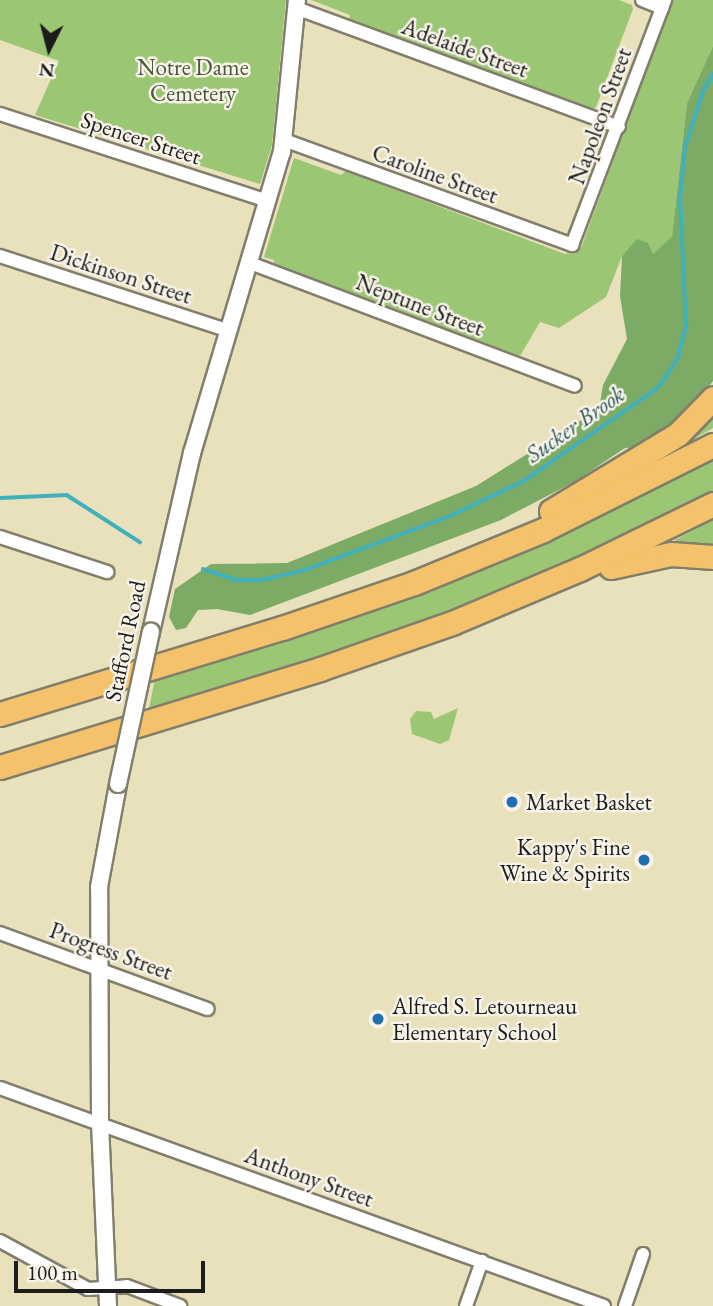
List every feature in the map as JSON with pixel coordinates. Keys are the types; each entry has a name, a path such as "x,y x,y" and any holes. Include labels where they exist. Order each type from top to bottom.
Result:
{"highway":[{"path":"282,628 360,597 535,520 665,443 690,425 713,398"},
{"path":"0,713 282,628 370,598 500,548 596,505 713,445"},
{"path":"495,606 612,555 713,504"},
{"path":"0,767 320,669 495,606 643,558 671,554 713,557"}],"street":[{"path":"642,0 664,4"},
{"name":"Adelaide Street","path":"296,4 619,127"},
{"name":"Stafford Road","path":"108,1306 100,1124 99,887 150,632 192,453 284,140 296,4"},
{"name":"Napoleon Street","path":"572,245 664,4"},
{"name":"Spencer Street","path":"0,114 268,201"},
{"name":"Caroline Street","path":"284,140 572,245"},
{"name":"Dickinson Street","path":"1,258 229,331"},
{"name":"Neptune Street","path":"250,263 575,386"},
{"path":"0,537 107,572"},
{"name":"Progress Street","path":"0,933 208,1009"},
{"name":"Anthony Street","path":"0,1088 604,1306"},
{"path":"0,1241 88,1289 127,1286 180,1306"},
{"path":"625,1306 643,1254"},
{"path":"466,1306 482,1261"}],"green space":[{"name":"Notre Dame Cemetery","path":"0,0 286,0 272,145 260,184 35,115 59,61 0,40"},
{"path":"311,0 619,0 632,5 633,9 596,107 592,110 349,19 350,15"},
{"path":"672,0 713,0 713,46 687,103 672,236 653,254 637,240 622,256 606,297 559,328 540,322 520,356 274,264 274,260 264,257 294,158 341,175 346,171 565,254 574,253 581,248"},
{"path":"713,46 713,381 686,418 644,447 625,448 574,482 501,520 250,615 217,609 198,610 186,628 176,630 169,617 175,589 211,564 287,563 476,486 599,409 603,385 627,339 620,296 622,256 637,239 648,243 653,254 672,236 687,103"},
{"path":"713,408 713,428 683,445 680,440"},
{"path":"713,454 713,494 678,513 455,613 148,713 156,674"},
{"path":"713,520 713,550 676,546 675,540"},
{"path":"458,708 449,740 440,744 412,734 410,719 416,711 431,712 434,719"}],"waterway":[{"name":"Sucker Brook","path":"203,569 237,580 262,580 305,570 450,516 524,481 658,388 678,358 686,325 680,200 685,147 704,89 713,74"},
{"name":"Sucker Brook","path":"0,498 67,495 140,542"}],"place":[{"name":"Market Basket","path":"512,802"},
{"name":"Kappy's Fine Wine & Spirits","path":"644,860"},
{"name":"Alfred S. Letourneau Elementary School","path":"378,1019"}]}
